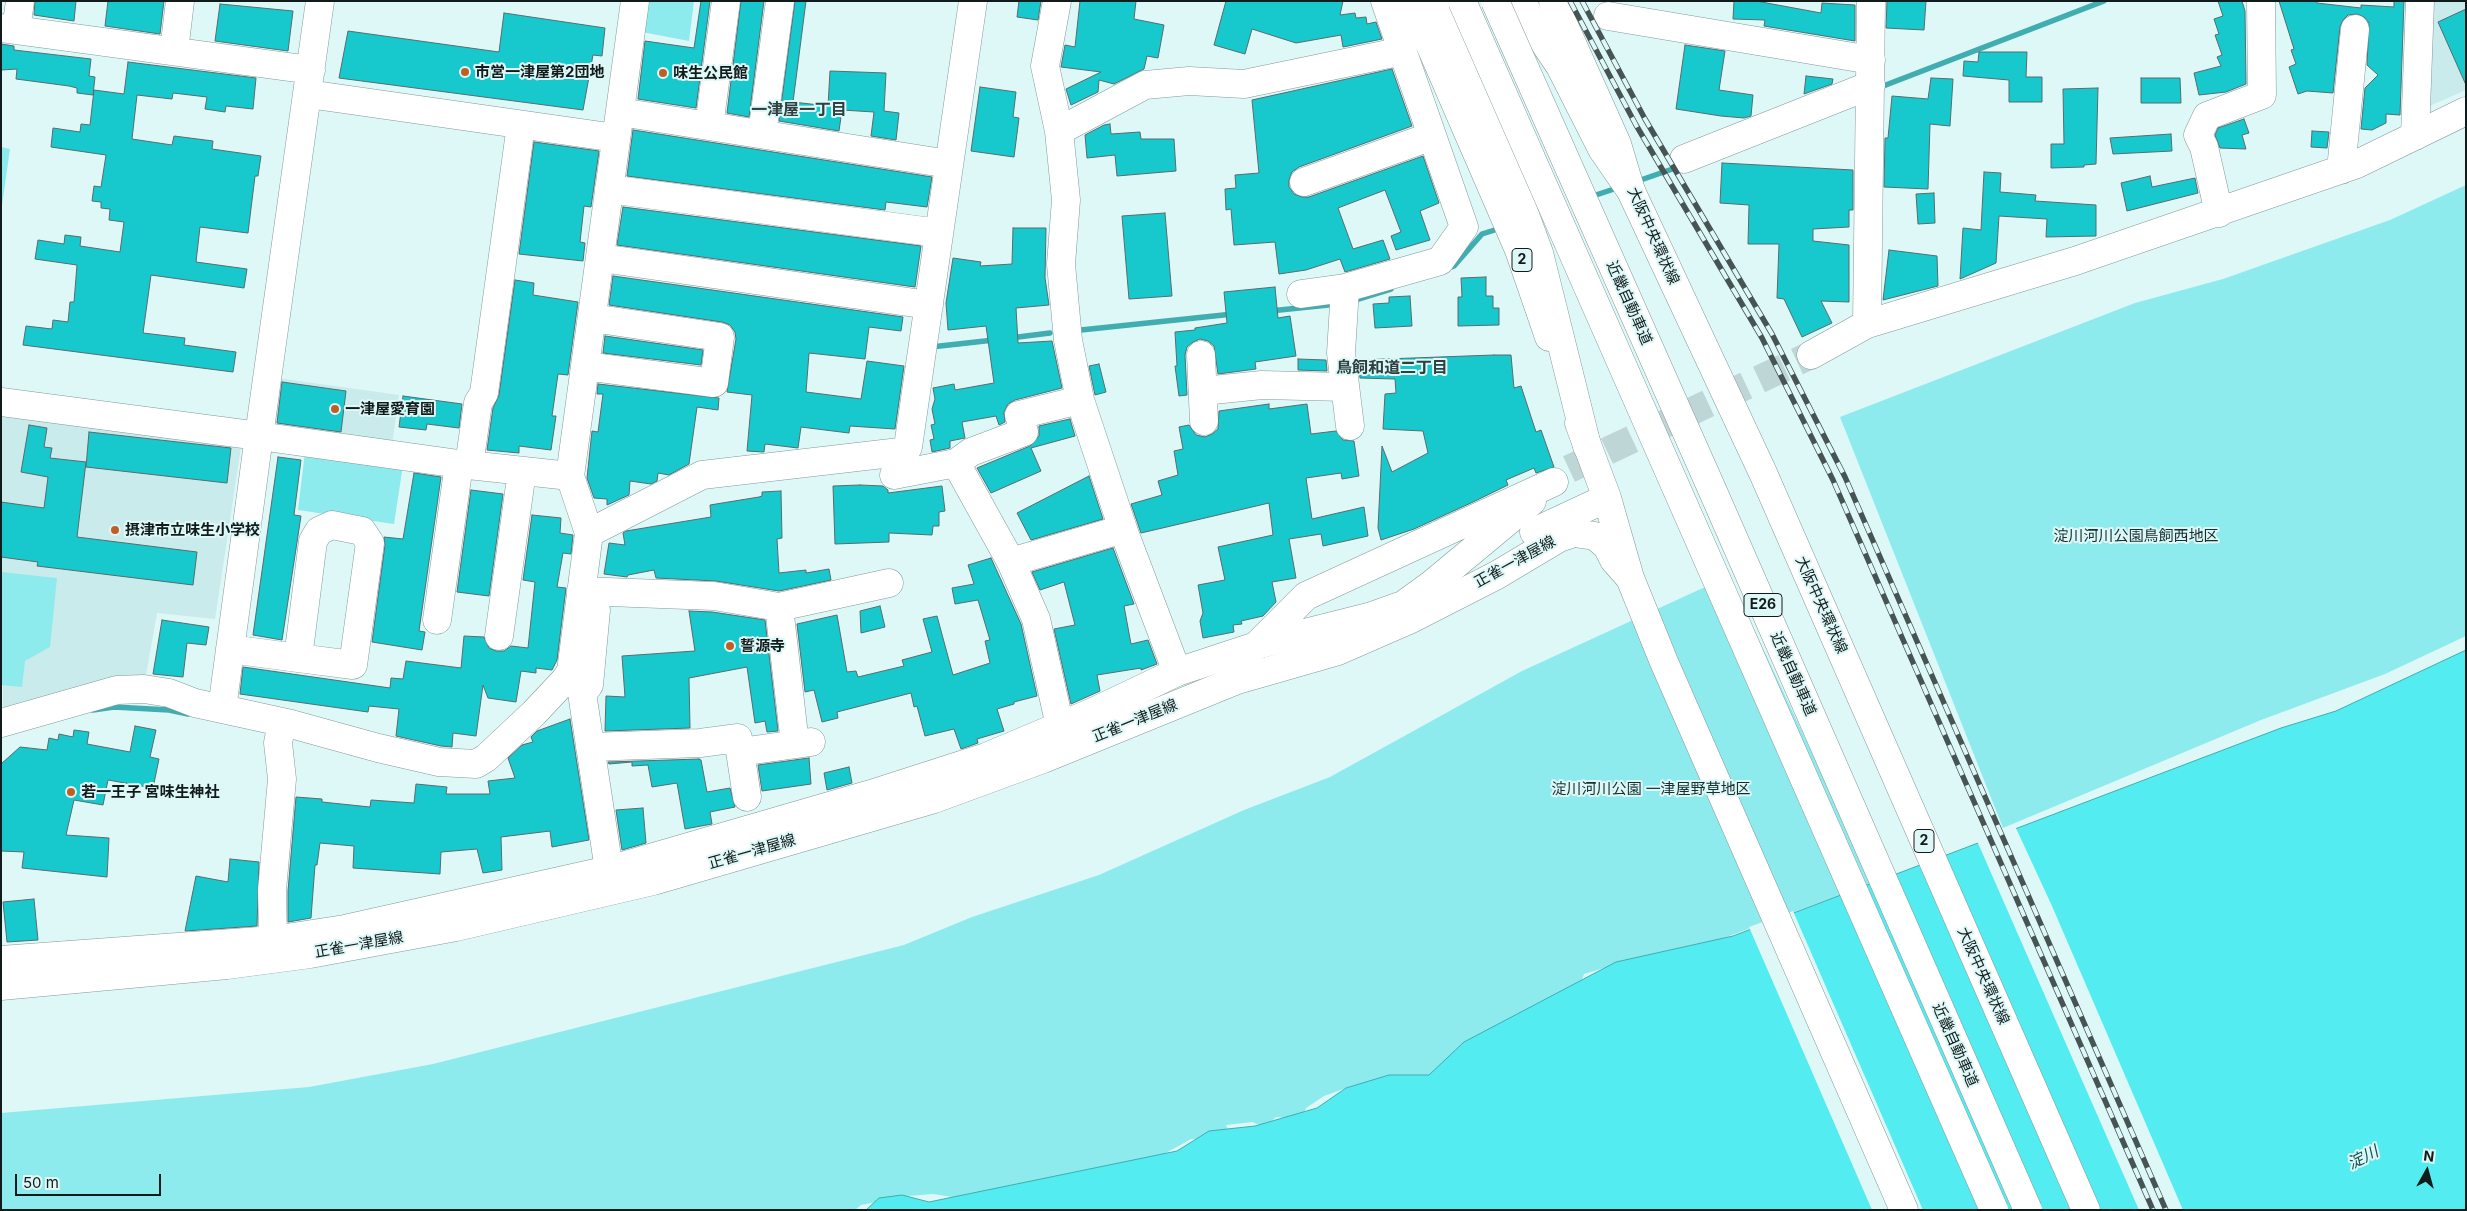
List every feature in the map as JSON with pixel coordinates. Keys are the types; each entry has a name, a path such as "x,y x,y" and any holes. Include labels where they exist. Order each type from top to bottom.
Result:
{"main road":[{"path":"20,1 9,29 174,51 310,82 521,125 709,126 949,164"},
{"path":"174,51 180,1"},
{"path":"222,709 320,1"},
{"path":"1,723 117,690 144,689 169,693 195,703 282,722 439,762 476,764 486,758 566,680 589,685 589,533 570,476 635,1"},
{"path":"709,126 726,1"},
{"path":"762,134 780,1"},
{"path":"589,533 702,475 900,452 908,447 973,1"},
{"path":"1057,1 1045,66 1059,131 1066,200 1061,264 1068,340 1080,400 1123,529 1177,672"},
{"path":"1301,294 1345,288 1440,261 1464,227 1385,1"},
{"name":"2","path":"1411,1 1519,250 1607,498 1606,530 1630,578 1664,662 1904,1210"},
{"path":"1434,1 1496,136 1539,253 1588,446"},
{"name":"近畿自動車道","path":"1462,1 1994,1210"},
{"name":"近畿自動車道","path":"1495,1 2028,1210"},
{"path":"1522,1 1539,35 1560,66 1602,149 1631,190"},
{"name":"大阪中央環状線","path":"1553,1 1617,144 1631,190 1763,473 2086,1210"},
{"path":"1622,1 1608,16 1871,73"},
{"path":"1867,324 1871,1"},
{"path":"2219,213 2204,147 2198,135 2208,116 2262,96 2261,1"},
{"path":"2415,136 2420,1"},
{"path":"2341,170 2354,29"},
{"path":"1059,131 1145,85 1189,81 1244,84 1403,51"},
{"path":"1684,159 1871,73"},
{"path":"1811,355 1867,324 2075,261 2341,170 2466,111"},
{"path":"437,620 464,465 478,403 484,393 521,125"},
{"path":"1304,182 1432,136"},
{"path":"609,189 939,233"},
{"path":"601,258 929,305"},
{"path":"1345,288 1341,353 1350,426"},
{"path":"585,366 714,383 720,337 592,318"},
{"path":"1201,355 1201,400 1204,420"},
{"path":"1202,391 1262,384 1344,387"},
{"path":"894,475 956,463 971,452 1024,432 1019,415 1080,400"},
{"path":"1,402 464,465 570,476"},
{"path":"956,463 1011,562 1036,619 1060,726"},
{"path":"499,636 522,471"},
{"path":"1,960 272,940 374,923 608,870 778,823 977,760 1060,726 1177,672 1256,646 1372,616 1404,605 1509,522 1561,475 1306,596 1256,646"},
{"name":"正雀一津屋線","path":"1468,588 1523,538 1548,524 1607,498"},
{"path":"230,649 298,658 353,665 370,543 362,531 332,525 319,531 313,541 298,658"},
{"path":"1011,562 1123,529"},
{"name":"正雀一津屋線","path":"1,986 227,965 319,952 456,927 654,881 934,799 1042,759 1237,680 1338,651 1409,620 1496,575 1559,538 1574,533 1606,530"},
{"path":"590,592 714,596 779,607 889,583"},
{"path":"740,752 803,743 779,607"},
{"path":"576,682 590,748 608,870"},
{"path":"272,940 272,890 282,779 278,744 282,722"},
{"path":"590,748 700,743 738,738 747,797"}],"shaded area":[{"path":"2431,1 2466,1 2466,90 2427,107"},
{"name":"一津屋愛育園","path":"277,378 399,395 392,445 271,424"},
{"name":"摂津市立味生小学校","path":"1,413 241,447 215,619 157,613 146,675 3,712"}],"green space":[{"path":"646,1 694,1 689,41 642,32"},
{"path":"1,147 10,149 1,212"},
{"name":"淀川河川公園鳥飼西地区","path":"2466,185 2466,636 2385,674 2261,720 2003,828 1840,417 2135,303 2223,279 2390,220"},
{"path":"305,451 403,465 394,524 298,510"},
{"path":"1,572 57,578 50,647 25,661 22,687 1,685"},
{"name":"淀川河川公園 一津屋野草地区","path":"1729,576 1873,883 1721,939 1640,957 1584,974 1576,995 1429,1080 1346,1088 1324,1096 1306,1108 1302,1119 1276,1117 1265,1127 1252,1122 1226,1125 1232,1141 1191,1139 1155,1159 965,1199 933,1194 908,1196 861,1205 855,1210 1,1210 1,1113 309,1087 433,1064 904,945 972,917 1099,875 1244,810 1330,777 1522,671"}],"water":[{"name":"淀川","path":"2466,650 2466,1210 866,1210 879,1198 902,1195 929,1202 1177,1151 1209,1131 1255,1126 1317,1108 1346,1088 1389,1075 1429,1075 1464,1042 1616,962 1733,936 2281,728 2336,711"}],"pier":[{"path":"2015,826 2052,906 2183,1210 2139,1210 1977,841"},
{"path":"1793,911 1923,1210 1872,1210 1749,927"}],"building":[{"path":"35,1 76,1 74,21 34,15"},
{"path":"108,1 164,1 160,34 105,26"},
{"name":"味生公民館","path":"701,1 710,1 696,108 638,99 645,41 694,48"},
{"path":"741,1 764,1 749,117 727,113"},
{"path":"795,1 806,1 793,102 828,106 830,71 886,73 884,111 899,113 896,140 871,136 874,112 842,110 839,131 779,121"},
{"path":"1019,1 1041,1 1038,20 1017,17"},
{"path":"1080,1 1136,1 1134,19 1164,25 1158,58 1147,56 1144,69 1114,84 1099,80 1098,92 1071,105 1066,89 1101,72 1061,67 1065,45 1075,47"},
{"path":"1226,1 1343,1 1340,15 1355,13 1356,18 1366,17 1367,24 1376,22 1382,39 1343,47 1341,35 1296,43 1252,29 1245,54 1214,45"},
{"path":"1734,1 1756,1 1821,13 1822,3 1855,5 1855,41 1764,26 1765,20 1733,19"},
{"path":"1887,1 1926,1 1924,30 1886,28"},
{"path":"2218,1 2242,1 2245,11 2246,84 2226,92 2199,95 2194,73 2221,66 2217,57 2222,55 2215,35 2219,34 2214,19 2223,16"},
{"path":"2279,1 2316,1 2317,3 2361,8 2361,5 2394,7 2394,1 2404,1 2400,115 2386,114 2386,123 2372,130 2361,129 2365,88 2378,75 2367,65 2369,23 2364,17 2357,14 2348,15 2340,27 2333,93 2307,91 2298,94 2289,67 2296,64 2291,50 2294,49"},
{"path":"220,4 293,11 288,51 215,41"},
{"path":"2466,9 2466,85 2438,22"},
{"name":"市営一津屋第2団地","path":"504,13 605,28 602,56 593,55 583,110 339,78 348,31 499,52"},
{"path":"1,44 14,46 14,50 91,59 89,76 95,77 93,95 77,93 77,88 69,86 16,79 17,69 1,70"},
{"path":"1685,45 1725,51 1719,90 1753,95 1751,116 1744,118 1721,116 1676,109"},
{"path":"1979,52 2027,52 2026,77 2042,77 2042,102 2009,102 2009,80 1963,76 1964,61 1978,62"},
{"path":"128,62 256,78 253,109 226,106 225,112 205,109 207,97 173,93 172,99 137,95 132,139 172,145 174,136 213,141 212,149 261,156 258,176 255,176 248,233 200,227 196,262 247,269 244,288 151,275 143,333 185,338 184,345 236,352 233,372 23,345 26,326 52,329 53,320 68,322 70,302 74,302 77,265 35,259 38,240 64,244 65,235 81,237 80,246 120,252 124,222 109,220 110,209 101,208 101,202 92,201 94,186 101,187 106,155 51,147 53,128 80,132 81,124 90,125 94,90 124,94"},
{"path":"1392,69 1412,126 1299,167 1292,172 1289,187 1294,194 1309,197 1423,156 1439,203 1420,211 1430,240 1396,250 1391,236 1401,232 1385,190 1338,208 1353,249 1383,240 1390,259 1345,272 1340,259 1306,270 1279,274 1275,242 1234,245 1231,209 1226,210 1225,189 1236,188 1235,175 1259,173 1252,100"},
{"path":"1806,76 1833,79 1832,84 1804,94"},
{"path":"1931,78 1953,79 1950,126 1930,124 1928,189 1884,187 1885,138 1888,138 1892,96 1928,99"},
{"path":"2141,78 2180,78 2181,103 2141,103"},
{"path":"980,87 1016,92 1013,117 1019,118 1014,157 971,151"},
{"path":"2098,88 2096,164 2084,165 2084,167 2051,168 2051,144 2064,144 2063,89"},
{"path":"2244,119 2249,133 2242,135 2246,149 2220,148 2215,135 2218,128"},
{"path":"1110,124 1111,134 1140,132 1141,139 1174,139 1176,171 1117,176 1115,155 1087,158 1085,135 1104,125"},
{"path":"633,130 932,177 927,207 886,202 885,210 627,176"},
{"path":"2312,131 2329,132 2327,148 2311,147"},
{"path":"2171,134 2172,151 2113,154 2110,138"},
{"path":"534,142 599,151 591,207 584,206 580,242 585,243 583,261 519,254"},
{"path":"1722,163 1853,170 1853,210 1849,210 1849,227 1813,229 1813,241 1849,245 1849,302 1821,301 1832,323 1802,337 1784,299 1777,298 1779,244 1748,244 1749,205 1720,203"},
{"path":"1984,172 2001,173 2000,192 2036,195 2035,201 2096,205 2096,236 2046,237 2047,219 1999,216 1996,263 1960,279 1963,228 1981,230"},
{"path":"2150,176 2152,187 2195,178 2198,193 2127,211 2121,183"},
{"path":"1934,193 1935,223 1918,224 1916,194"},
{"path":"623,207 921,246 915,287 617,245"},
{"path":"1165,213 1172,296 1129,299 1122,216"},
{"path":"1013,228 1046,228 1045,278 1049,305 1016,308 1018,343 1052,341 1062,388 1015,400 1008,404 1004,412 1005,422 999,425 996,416 962,422 965,438 950,441 950,448 932,452 930,440 934,439 931,425 935,424 932,409 935,399 933,388 954,384 955,390 994,383 986,326 948,330 946,303 953,258 981,262 980,266 1012,264"},
{"path":"1889,250 1937,256 1938,286 1883,300"},
{"path":"613,276 903,317 901,331 869,327 865,359 809,353 806,392 861,399 867,361 904,366 895,429 850,426 849,433 801,427 798,448 765,444 764,452 747,451 752,395 727,392 736,339 735,332 730,325 722,322 609,305"},
{"path":"1486,277 1486,296 1493,296 1493,308 1499,308 1499,325 1458,326 1458,297 1462,297 1461,278"},
{"path":"515,280 534,283 533,295 578,302 568,375 558,374 552,416 556,416 551,450 519,446 519,453 487,450 493,408 499,395"},
{"path":"1275,287 1278,318 1290,316 1296,356 1255,362 1256,369 1218,374 1214,346 1208,341 1200,339 1187,347 1185,355 1187,395 1179,396 1175,366 1177,366 1175,332 1227,323 1224,292"},
{"path":"1410,296 1412,326 1375,328 1373,304 1389,303 1389,297"},
{"path":"605,336 703,350 701,365 603,353"},
{"path":"1511,355 1514,388 1521,386 1536,432 1541,430 1554,467 1536,473 1534,468 1506,480 1508,485 1473,502 1414,529 1381,540 1378,528 1382,446 1392,472 1428,453 1423,431 1383,429 1385,394 1396,393 1395,379 1360,378 1358,360"},
{"path":"1298,359 1326,360 1327,371 1298,370"},
{"path":"1099,364 1106,392 1095,395 1089,366"},
{"path":"282,382 346,391 341,432 277,423"},
{"path":"598,384 719,398 718,410 697,407 689,464 669,475 658,473 657,481 651,484 630,481 629,495 607,505 607,499 594,498 587,478 592,431 598,432 603,394 597,394"},
{"path":"403,396 462,404 459,428 427,424 426,430 399,427"},
{"path":"1269,404 1269,409 1307,404 1311,434 1336,431 1343,440 1354,441 1359,476 1342,479 1341,473 1306,478 1312,519 1364,507 1368,536 1323,546 1321,534 1289,539 1296,578 1272,582 1276,602 1263,616 1241,621 1242,624 1233,625 1234,632 1203,638 1200,621 1203,613 1198,585 1225,580 1218,547 1273,535 1269,503 1141,533 1131,504 1162,495 1158,481 1178,475 1174,451 1183,449 1179,427 1189,425 1196,435 1205,437 1218,429 1219,411"},
{"path":"1070,419 1075,436 1031,448 1041,471 991,493 977,468 1030,446 1039,436 1039,426"},
{"path":"29,425 47,428 44,447 52,448 50,458 86,462 77,537 197,552 193,585 37,566 38,562 1,557 1,502 44,508 48,477 21,472"},
{"path":"89,432 231,448 227,483 86,467"},
{"path":"278,457 301,460 294,515 301,516 282,640 253,635"},
{"path":"414,473 441,477 419,631 425,632 422,650 372,642 385,545 384,537 403,539"},
{"path":"1089,476 1103,519 1031,540 1017,513"},
{"path":"833,486 883,486 888,490 888,493 942,486 945,511 939,512 939,526 933,526 932,535 889,533 889,542 835,544"},
{"path":"471,490 503,494 489,596 457,592"},
{"path":"781,491 782,538 777,539 779,573 806,570 806,573 829,569 831,580 779,591 716,581 656,578 654,570 628,575 627,577 604,574 609,543 625,545 623,533 626,531 711,517 710,505 759,497 762,496 762,492"},
{"path":"532,515 561,518 560,533 573,535 571,554 563,553 557,587 566,588 557,660 552,670 536,668 536,673 521,671 516,702 488,698 483,685 476,736 453,733 452,747 441,746 396,736 399,709 369,706 368,712 240,694 243,667 390,688 391,678 403,679 406,661 461,668 464,636 484,637 489,648 496,651 504,651 511,646 528,648 535,582 523,580"},
{"path":"1113,548 1134,604 1124,606 1131,644 1148,640 1157,664 1141,670 1141,668 1097,675 1100,691 1071,704 1054,629 1075,625 1064,582 1040,590 1032,572"},
{"path":"991,558 1021,624 1037,696 997,709 1004,731 977,739 978,743 961,749 954,729 925,736 917,706 914,707 911,693 837,712 838,718 822,722 814,690 805,692 797,624 837,615 847,672 856,671 858,677 904,666 902,660 932,652 923,619 937,616 953,675 990,663 985,641 990,640 978,600 955,604 952,588 974,584 968,565"},
{"path":"880,606 885,627 861,633 860,611"},
{"path":"689,611 712,612 765,620 778,731 767,732 765,721 755,723 747,667 689,678 690,728 605,731 606,696 625,697 622,656 695,651"},
{"path":"162,620 209,627 206,645 187,643 183,677 153,674"},
{"path":"570,719 589,840 552,847 550,831 501,837 502,870 483,873 477,849 441,852 440,874 353,868 354,846 320,843 317,865 315,865 311,918 288,922 288,891 296,797 370,807 371,800 414,803 416,784 447,787 446,794 490,794 488,781 515,778 508,758 522,745 533,742 531,737 537,731"},
{"path":"135,726 156,730 150,757 159,759 153,788 108,780 103,805 74,800 66,835 109,838 107,877 22,868 24,852 1,851 1,764 20,747 47,750 49,738 58,740 59,734 73,737 74,730 89,732 87,744 130,752"},
{"path":"809,758 811,784 762,791 758,765"},
{"path":"701,760 707,792 730,788 735,807 710,812 712,824 685,829 677,783 652,787 648,765 632,766 632,762 609,764 608,762"},
{"path":"849,767 852,783 827,790 824,773"},
{"path":"643,808 646,843 622,850 616,810"},
{"path":"230,859 259,862 257,926 185,931 196,876 228,882"},
{"path":"34,899 38,940 7,942 3,902"}],"waterway":[{"path":"1878,88 2104,1"},
{"path":"1635,182 1681,166"},
{"path":"1590,197 1620,187"},
{"path":"1446,269 1454,266 1482,234 1501,228"},
{"path":"1352,301 1391,289"},
{"path":"1270,311 1338,304"},
{"path":"1081,330 1233,314"},
{"path":"1010,338 1050,333"},
{"path":"931,347 994,340"},
{"path":"93,710 114,707 169,710 188,714"}],"tunnel":[{"path":"1569,469 1811,355"}],"railway":[{"path":"1570,1 1636,125 1762,338 1833,480 2153,1210"},
{"path":"1582,1 1645,119 1772,334 1845,477 2166,1210"}],"place":[{"name":"市営一津屋第2団地","path":"465,72"},
{"name":"味生公民館","path":"663,73"},
{"name":"一津屋愛育園","path":"335,409"},
{"name":"摂津市立味生小学校","path":"115,530"},
{"name":"誓源寺","path":"730,646"},
{"name":"若一王子 宮味生神社","path":"71,792"}],"district":[{"name":"一津屋一丁目","path":"799,110"},
{"name":"鳥飼和道二丁目","path":"1392,368"}]}
